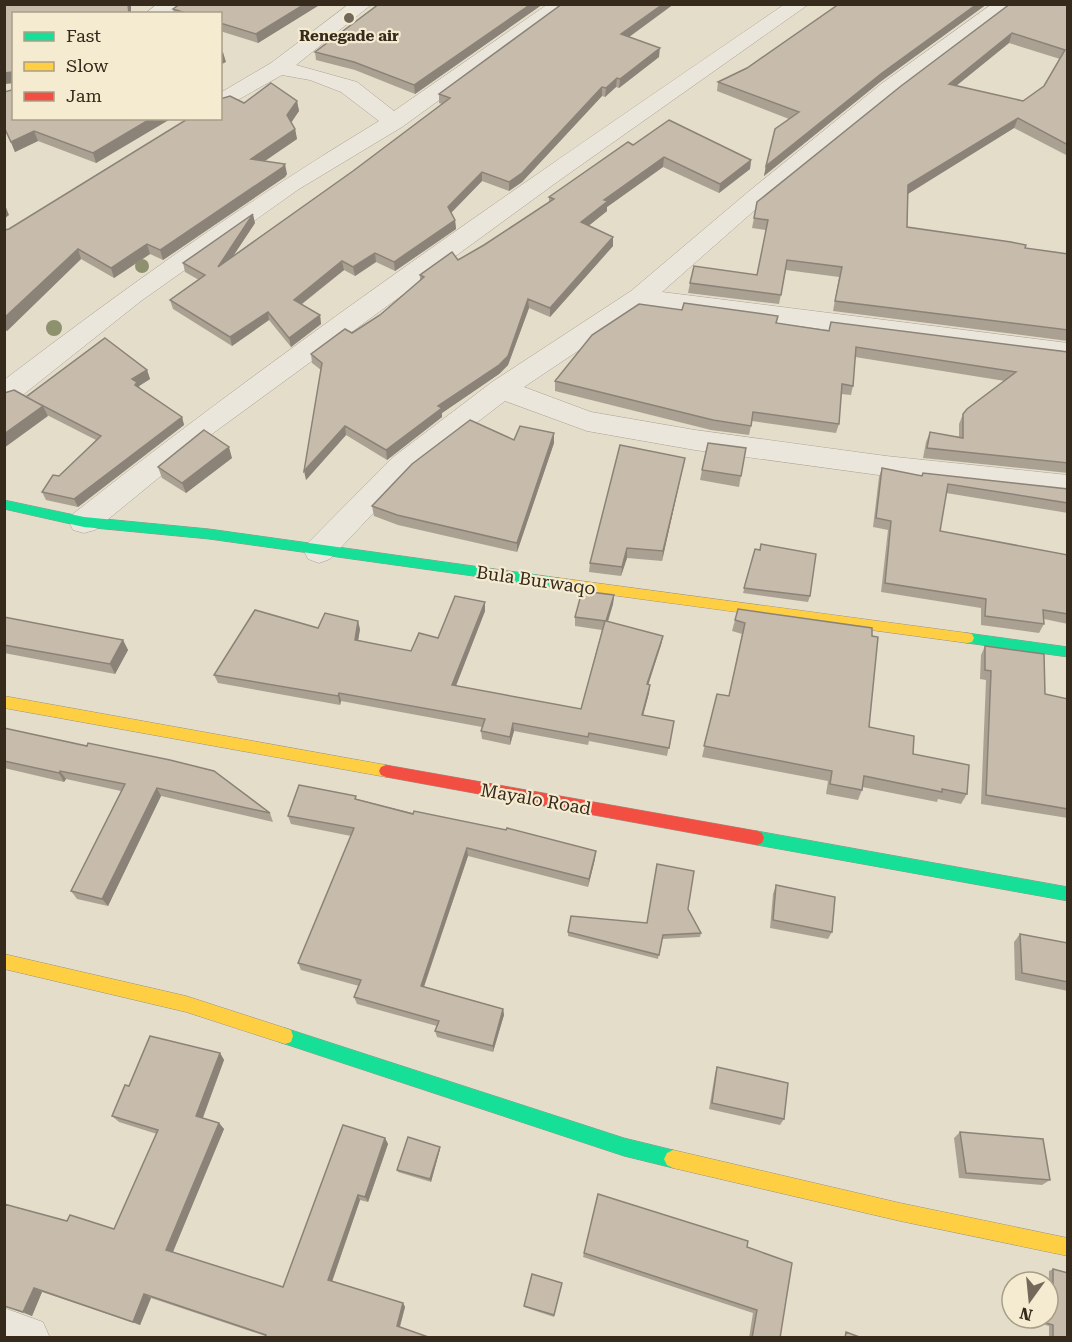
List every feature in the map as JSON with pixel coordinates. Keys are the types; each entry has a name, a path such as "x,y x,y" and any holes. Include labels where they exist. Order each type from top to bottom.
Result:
{"street":[{"path":"158,12 172,4"},
{"path":"222,102 279,68 362,4"},
{"path":"4,395 132,295 291,184 394,122 562,4"},
{"path":"84,522 212,420 549,177 799,4"},
{"path":"319,551 402,465 502,389 640,297 756,197 889,89 1006,4"},
{"path":"279,68 315,75 350,87 394,122"},
{"path":"640,297 1068,352"},
{"path":"502,389 587,421 695,440 886,466 1068,486"},
{"name":"Bula Burwaqo","path":"4,504 84,522 209,534 319,551 1068,652"},
{"name":"Mayalo Road","path":"4,702 1068,894"},
{"path":"4,961 186,1004 624,1148 900,1212 1068,1246"},
{"path":"4,1331 27,1338"}],"building":[{"path":"4,4 128,4 129,12 12,12 12,72 4,73"},
{"path":"180,4 305,4 256,34 222,24 222,12 183,12 173,9"},
{"path":"379,4 531,4 414,85 354,62 315,52"},
{"path":"562,4 663,4 621,34 660,48 620,79 617,78 606,88 602,87 522,173 509,182 482,172 448,207 455,220 394,262 375,253 353,267 342,261 294,300 320,315 289,338 268,312 230,337 170,300 205,275 183,263 253,214 218,267 353,171 450,98 439,94"},
{"path":"839,4 977,4 882,73 766,166 775,129 799,112 718,82 747,68"},
{"path":"1010,4 1068,4 1068,145 1018,118 908,185 907,227 1011,242 1026,245 1025,248 1068,254 1068,330 835,301 842,267 787,260 781,295 690,283 694,266 757,275 768,220 754,218 757,202 901,86","holes":["1012,33 1065,50 1044,86 1023,101 949,84"]},
{"path":"271,83 297,101 287,115 295,129 251,159 285,164 283,167 160,250 147,244 111,268 78,249 4,318 4,230 186,120 222,120 222,98 230,96 244,103"},
{"path":"12,90 12,120 149,120 93,153 34,131 11,142 4,127 4,92"},
{"path":"669,120 751,160 720,184 664,157 604,200 608,201 581,222 613,237 550,308 528,299 508,356 499,365 438,406 442,408 386,450 345,426 304,471 322,363 311,354 345,329 352,333 380,315 424,277 420,275 452,252 458,260 484,245 554,199 549,197 628,142 633,145"},
{"path":"684,303 778,316 776,323 829,331 831,322 1068,352 1068,463 927,448 930,432 963,438 963,414 967,409 1016,372 856,347 853,386 842,384 839,424 753,412 751,426 713,420 555,381 592,335 639,304 682,310"},
{"path":"105,338 147,370 132,379 137,382 135,385 182,417 74,499 42,492 53,475 59,476 101,436 26,397"},
{"path":"14,390 43,406 4,434 4,393"},
{"path":"470,420 514,440 520,426 554,433 517,543 397,515 372,506 412,464"},
{"path":"204,430 229,447 182,483 158,467"},
{"path":"708,443 746,448 741,476 702,470"},
{"path":"620,445 685,458 663,551 627,548 622,567 590,563"},
{"path":"882,468 922,476 923,473 1068,489 1068,503 948,484 940,531 1068,555 1068,614 1043,610 1044,624 985,616 986,599 885,583 891,521 876,518"},
{"path":"761,544 816,554 810,596 744,588 755,549 760,550"},
{"path":"582,591 614,595 606,621 663,636 647,684 650,685 642,715 674,721 669,748 589,733 588,737 513,723 510,737 481,731 485,719 339,693 338,696 214,675 255,610 318,628 325,613 358,621 355,640 411,651 419,633 438,638 455,596 485,602 452,685 581,709 605,621 575,617"},
{"path":"738,609 872,628 872,636 878,637 869,727 914,736 913,754 969,765 967,794 942,789 942,792 864,776 862,790 830,784 832,771 704,746 717,694 729,696 745,623 735,620"},
{"path":"4,617 123,640 110,664 4,645"},
{"path":"985,646 1044,654 1045,694 1068,699 1068,809 986,795 991,671 985,670"},
{"path":"4,728 87,746 88,743 214,771 270,813 157,788 102,899 71,891 125,784 4,761"},
{"path":"299,785 356,796 355,799 413,814 414,811 506,830 507,828 596,851 589,879 467,848 421,986 503,1009 493,1046 435,1031 439,1021 354,997 361,980 298,963 354,828 288,816"},
{"path":"657,864 694,871 688,909 701,933 663,935 659,955 568,932 571,916 647,923"},
{"path":"776,885 835,897 832,932 773,920"},
{"path":"1020,934 1068,943 1068,982 1022,973"},
{"path":"150,1036 220,1053 196,1116 219,1123 166,1250 283,1287 343,1125 385,1138 365,1197 358,1195 328,1280 403,1303 397,1326 431,1338 265,1338 266,1335 144,1294 133,1322 34,1288 23,1312 4,1306 4,1204 67,1221 70,1215 114,1229 158,1130 112,1116 125,1085 129,1086"},
{"path":"717,1067 788,1083 784,1119 712,1103"},
{"path":"960,1132 1043,1139 1050,1180 966,1173"},
{"path":"408,1137 440,1147 430,1179 397,1170"},
{"path":"598,1194 748,1241 747,1247 792,1263 780,1338 752,1338 757,1310 584,1253"},
{"path":"1060,1271 1068,1273 1068,1338 1053,1338 1053,1330 1060,1330"},
{"path":"532,1274 562,1283 554,1315 524,1306"},
{"path":"846,1332 862,1338 845,1338"}],"traffic: fast":[{"path":"4,504 84,522 209,534 559,583"},
{"path":"967,638 1068,652"},
{"path":"757,838 1068,894"},
{"path":"285,1036 624,1147 673,1159"}],"traffic: slow":[{"path":"559,583 967,638"},
{"path":"4,702 386,771"},
{"path":"4,961 186,1004 285,1036"},
{"path":"673,1159 900,1212 1068,1247"}],"traffic: jam":[{"path":"386,771 757,838"}],"place":[{"name":"Renegade air","path":"349,18"}]}
